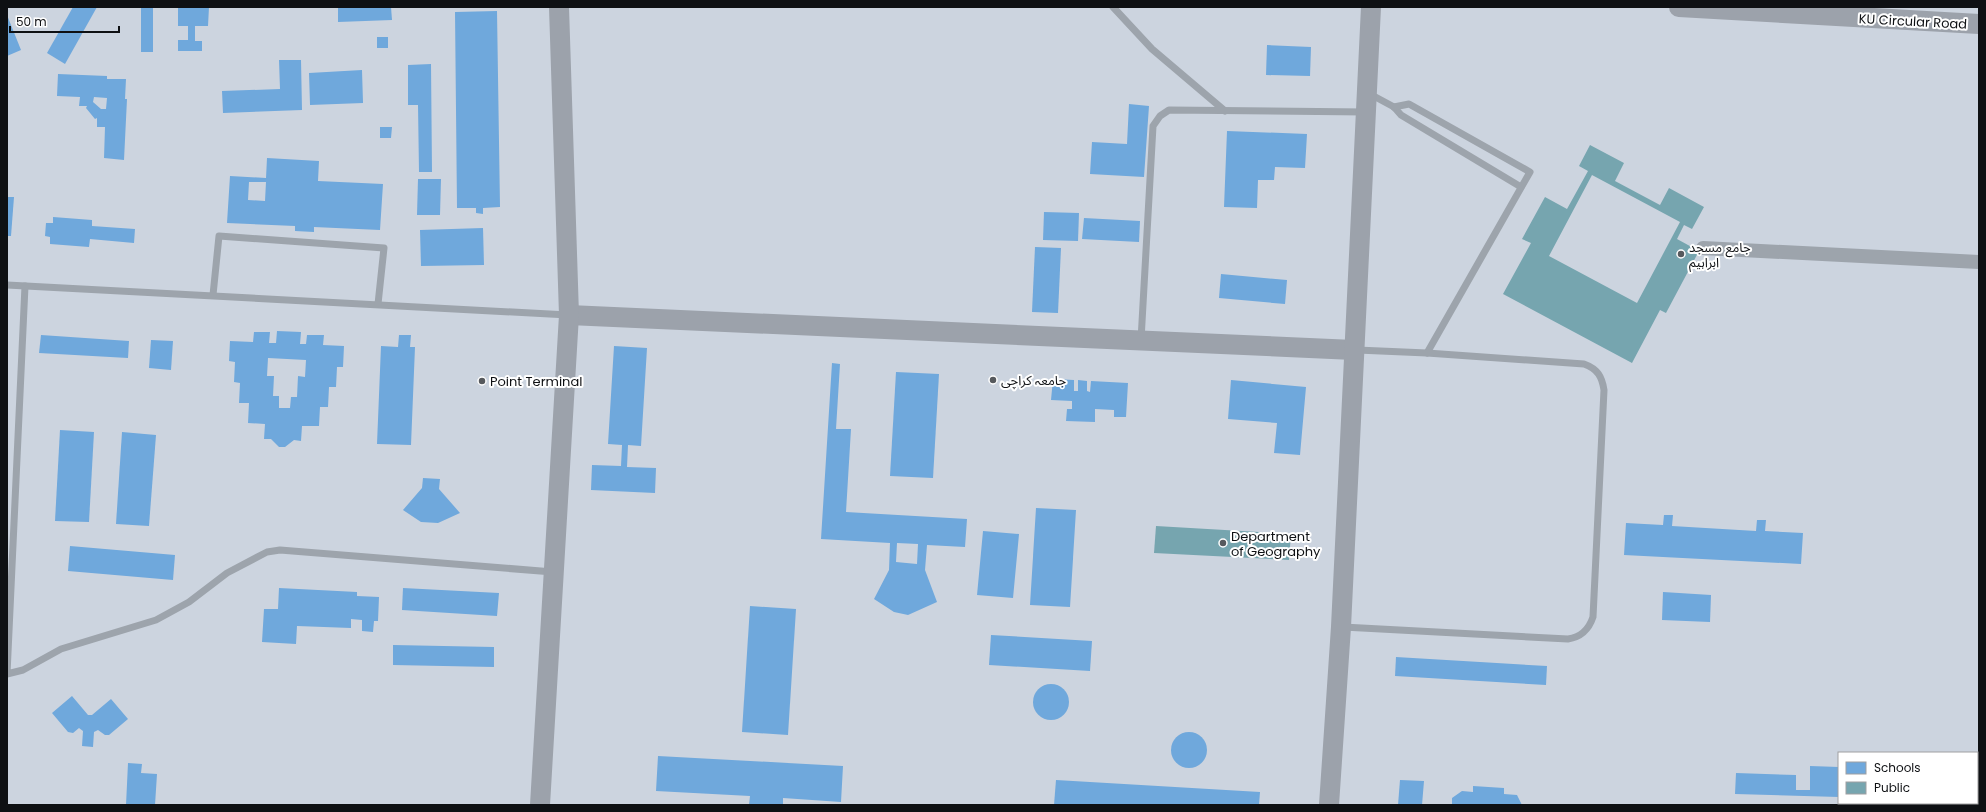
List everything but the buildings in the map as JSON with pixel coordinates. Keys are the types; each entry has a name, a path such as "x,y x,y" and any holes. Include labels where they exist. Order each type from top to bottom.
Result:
{"street":[{"path":"540,805 555,572 569,315 559,7"},
{"path":"1330,805 1341,627 1371,7"},
{"name":"KU Circular Road","path":"1679,7 1979,24"},
{"path":"1703,248 1979,262"},
{"path":"569,315 1354,350"}],"lane":[{"path":"1113,7 1152,49 1179,70 1225,111"},
{"path":"1367,92 1394,106 1401,115 1520,187"},
{"path":"1394,106 1409,104 1530,172 1426,353"},
{"path":"1141,340 1152,126 1160,116 1169,110 1366,112"},
{"path":"213,295 219,236 384,248 378,304"},
{"path":"7,285 569,315"},
{"path":"7,678 25,286"},
{"path":"1341,627 1568,639 1575,638 1584,632 1593,617 1604,390 1599,374 1595,369 1584,364 1426,353 1354,350"},
{"path":"7,674 22,670 61,649 156,620 189,602 226,573 267,552 280,550 555,572"}],"shaded area":[{"name":"جامعہ کراچی","path":"7,7 1979,7 1979,805 7,805"}],"place":[{"name":"جامع مسجد ابراہیم","path":"1681,254"},
{"name":"جامعہ کراچی","path":"993,380"},
{"name":"Point Terminal","path":"482,381"},
{"name":"Department of Geography","path":"1223,543"}]}
